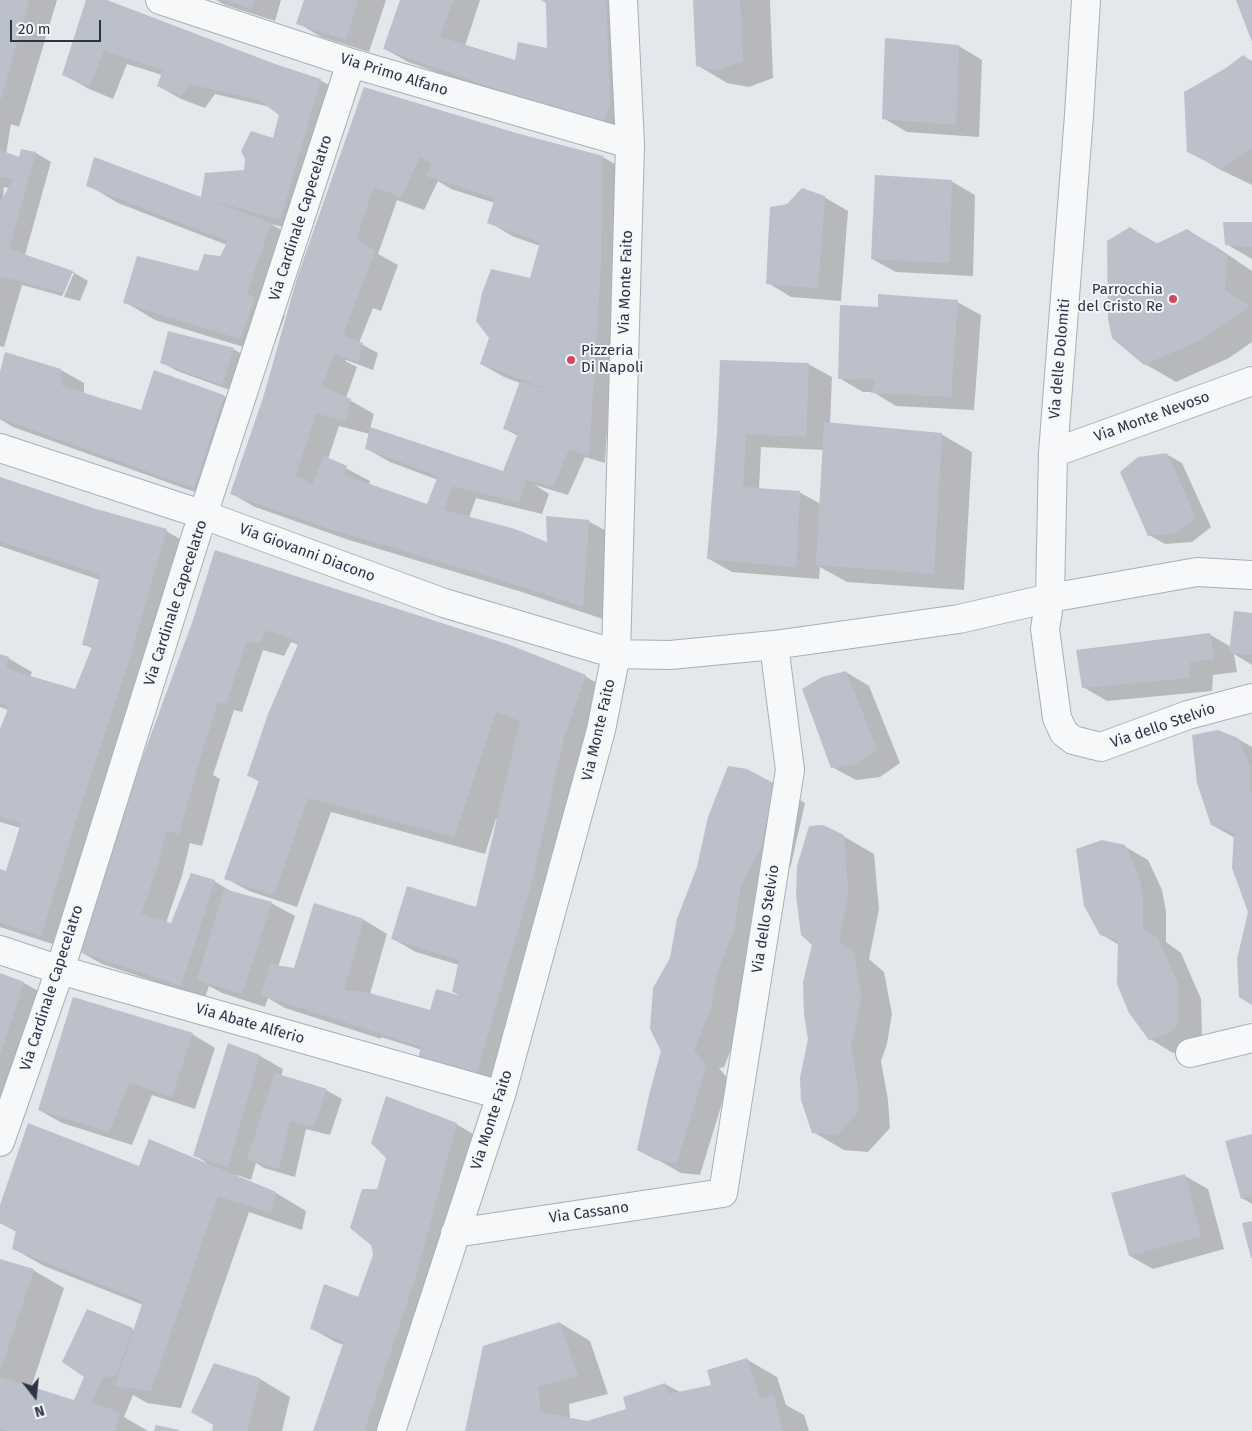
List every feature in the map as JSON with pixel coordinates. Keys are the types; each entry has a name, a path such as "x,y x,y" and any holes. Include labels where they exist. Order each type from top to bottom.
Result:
{"street":[{"name":"Via Primo Alfano","path":"160,0 351,63 630,144"},
{"name":"Via Monte Faito","path":"391,1431 455,1233 502,1096 601,730 616,654 630,144 623,0"},
{"name":"Via delle Dolomiti","path":"1050,598 1053,453 1086,0"},
{"name":"Via Cardinale Capecelatro","path":"0,1142 60,970 204,515 351,63"},
{"name":"Via Monte Nevoso","path":"1053,453 1252,381"},
{"name":"Via Giovanni Diacono","path":"0,448 204,515 444,603 616,654"},
{"path":"616,654 670,655 774,645 959,619 1050,598 1197,572 1252,575"},
{"name":"Via dello Stelvio","path":"1050,598 1045,629 1057,718 1064,732 1073,740 1102,747 1188,715 1252,698"},
{"name":"Via dello Stelvio","path":"723,1193 790,770 774,645"},
{"name":"Via Abate Alferio","path":"0,950 60,970 502,1096"},
{"path":"1190,1053 1252,1038"},
{"name":"Via Cassano","path":"455,1233 723,1193"}],"building":[{"path":"0,0 29,0 1,99 0,99"},
{"path":"86,0 107,0 275,64 321,79 280,220 207,199 271,223 247,293 255,298 240,339 123,303 137,256 198,271 204,254 220,256 228,241 86,186 94,157 201,197 205,173 244,170 245,159 241,151 251,131 273,138 279,115 259,100 190,84 181,96 157,86 163,70 104,51 89,87 62,75"},
{"path":"225,0 254,0 251,9"},
{"path":"304,0 358,0 346,40 296,24"},
{"path":"400,0 453,0 440,37 515,60 518,42 547,48 546,3 541,0 606,0 610,103 604,123 507,93 383,49"},
{"path":"693,0 740,0 743,61 717,70 696,66"},
{"path":"1236,0 1252,0 1252,42"},
{"path":"885,38 959,45 956,125 882,119"},
{"path":"1243,55 1252,63 1252,148 1222,169 1187,152 1184,92 1226,68"},
{"path":"364,87 516,133 603,156 601,264 589,456 569,449 553,487 526,479 519,502 452,486 444,510 515,529 547,542 546,516 589,520 583,607 501,580 324,527 230,494 263,398 297,278","holes":["420,157 431,163 426,176 495,198 487,223 540,242 530,278 491,269 482,293 476,321 489,338 480,364 572,398 520,381 503,429 518,433 503,471 370,427 365,449 438,476 427,504 344,475 347,466 324,456 312,485 296,475 316,413 345,421 351,399 322,387 334,353 358,362 363,343 343,335 375,251 356,239 374,187 401,197"]},
{"path":"21,149 36,152 9,249 73,271 64,293 0,276 0,203 13,179 0,177 0,150 19,157"},
{"path":"875,175 952,180 949,263 871,259"},
{"path":"802,188 825,196 818,288 766,284 770,207 787,204"},
{"path":"1223,222 1252,222 1252,247 1225,245"},
{"name":"Parrocchia del Cristo Re","path":"1130,227 1156,244 1187,229 1227,256 1225,291 1250,306 1198,341 1144,365 1112,338 1108,319 1107,241"},
{"path":"878,294 958,300 951,397 871,393 876,379 838,379 840,305 878,307"},
{"path":"168,331 234,348 222,385 160,363"},
{"path":"5,352 61,369 61,385 141,410 154,370 224,395 194,488 0,418 0,372"},
{"path":"720,360 809,363 806,437 746,434 743,487 800,491 796,567 707,559 717,433"},
{"path":"824,422 942,433 934,574 816,565"},
{"path":"1167,453 1196,518 1176,533 1148,536 1120,472 1138,457"},
{"path":"0,477 93,508 167,529 130,657 70,839 41,936 0,922 0,869 6,871 21,823 0,817 0,729 9,706 0,703 0,654 9,657 6,668 75,689 92,647 82,645 100,575 0,541"},
{"path":"215,550 510,645 586,675 564,737 533,878 476,1075 418,1059 421,1047 261,995 270,964 294,968 314,903 364,919 344,990 366,992 430,1010 436,989 476,1000 452,992 459,960 391,939 407,886 476,907 520,721 496,712 454,837 308,798 274,895 224,879 259,780 247,776 268,714 299,642 267,630 260,643 247,641 226,704 218,702 179,834 166,831 159,862 141,914 171,923 191,873 215,880 181,986 77,951 110,846 193,620"},
{"path":"1234,611 1252,613 1252,655 1229,653"},
{"path":"1210,633 1214,659 1190,662 1189,678 1082,688 1076,650"},
{"path":"846,671 877,749 857,764 831,768 802,689 822,677"},
{"path":"1218,730 1238,738 1250,767 1250,791 1252,796 1252,1005 1239,997 1237,959 1248,912 1232,868 1234,833 1211,825 1197,783 1192,735"},
{"path":"728,766 747,769 775,784 761,847 741,885 734,930 717,973 711,1007 694,1050 706,1066 677,1163 656,1160 637,1150 661,1051 650,1029 653,988 670,958 677,919 697,867 708,817"},
{"path":"823,825 844,835 848,891 839,941 854,953 861,996 851,1043 859,1111 837,1135 812,1133 801,1100 800,1078 808,1039 804,1015 803,982 812,945 801,935 796,895 797,866 809,826"},
{"path":"1102,840 1125,845 1139,876 1143,897 1143,928 1158,938 1178,984 1179,1023 1167,1034 1149,1040 1129,1013 1117,984 1118,941 1100,935 1084,906 1076,849"},
{"path":"224,889 272,902 242,994 197,980"},
{"path":"0,973 24,982 0,1055"},
{"path":"73,997 193,1033 172,1097 129,1082 109,1132 38,1110"},
{"path":"228,1043 260,1055 228,1167 193,1156"},
{"path":"275,1073 327,1089 314,1127 290,1121 279,1169 247,1159"},
{"path":"386,1096 457,1123 418,1269 364,1431 313,1431 344,1341 310,1329 324,1284 358,1297 373,1255 371,1245 350,1228 362,1189 377,1189 386,1158 371,1143"},
{"path":"28,1123 139,1166 149,1139 276,1192 271,1213 218,1196 151,1391 115,1386 143,1301 12,1249 16,1230 0,1223 0,1205"},
{"path":"1252,1134 1252,1195 1241,1199 1225,1141"},
{"path":"1185,1174 1201,1236 1129,1256 1111,1193"},
{"path":"1252,1221 1252,1258 1251,1258 1242,1223"},
{"path":"0,1259 34,1269 0,1371"},
{"path":"87,1309 133,1328 116,1375 102,1378 92,1402 120,1413 115,1431 5,1431 0,1429 0,1377 74,1400 84,1377 62,1362"},
{"path":"560,1322 578,1376 539,1386 540,1412 587,1421 626,1409 623,1397 665,1383 669,1394 711,1385 707,1370 747,1358 760,1398 774,1396 783,1431 465,1431 483,1346"},
{"path":"214,1363 260,1378 247,1431 212,1431 213,1425 191,1412"},
{"path":"156,1425 179,1430 179,1431 154,1431"}],"place":[{"name":"Parrocchia del Cristo Re","path":"1173,299"},
{"name":"Pizzeria Di Napoli","path":"571,360"}]}
